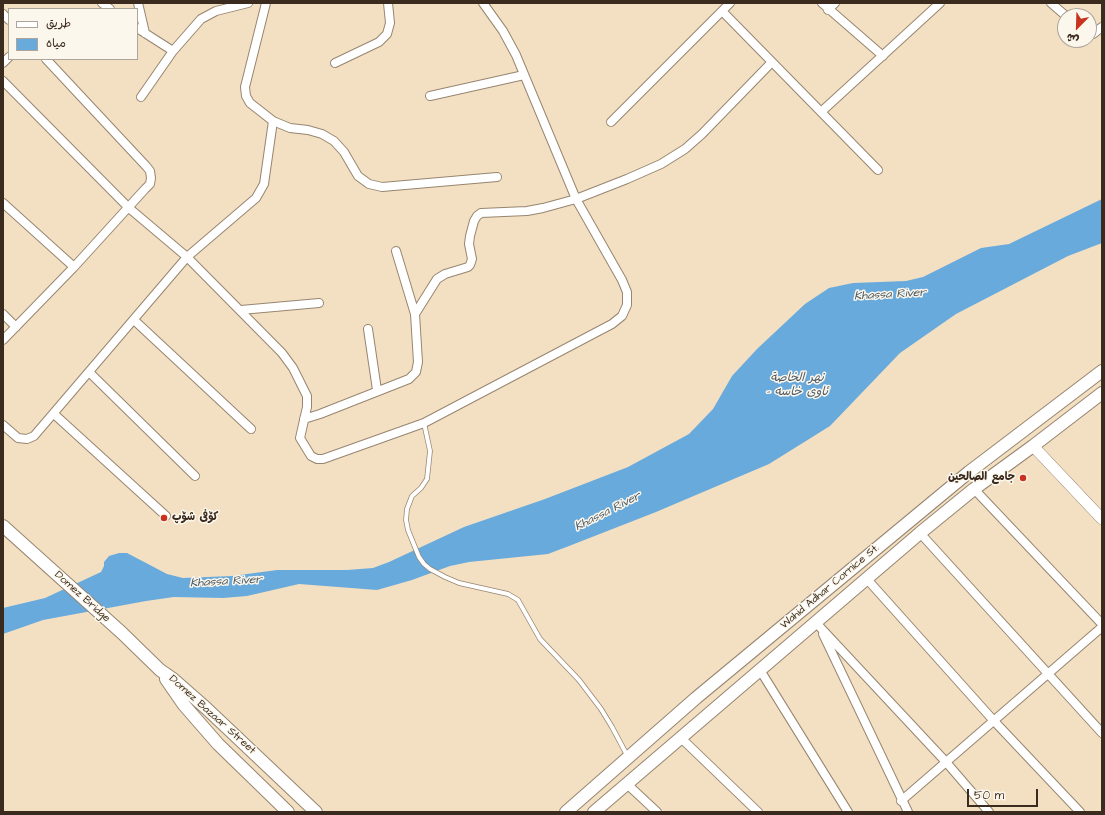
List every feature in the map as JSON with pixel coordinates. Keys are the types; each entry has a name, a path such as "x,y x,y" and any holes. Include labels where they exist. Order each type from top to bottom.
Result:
{"main road":[{"name":"Wahid Adhar Cornice St.","path":"566,812 696,698 969,472 1102,371"},
{"name":"Wahid Adhar Cornice St.","path":"594,812 681,738 709,712 817,624 866,578 920,533 974,489 1100,397"},
{"name":"Domez Bridge","path":"3,526 122,633 160,670"},
{"name":"Domez Bazaar Street","path":"160,670 184,705 218,744 288,812"},
{"name":"Domez Bazaar Street","path":"160,670 173,679 206,708 316,812"},
{"path":"696,698 709,712"}],"street":[{"path":"138,3 145,33"},
{"path":"141,97 173,51 201,19 215,7 248,3"},
{"path":"266,3 245,87 246,96 250,103 273,121 290,128 308,130 322,134 334,142 344,152 358,176 369,184 382,187 497,177"},
{"path":"334,63 379,42 387,34 390,23 388,3"},
{"path":"3,81 129,208 186,257 241,310 282,353 293,368 307,396 307,407 300,438 311,456 316,459 323,459 424,423 612,324 622,316 627,305 627,292 622,280 576,199 516,55 503,31 483,3"},
{"path":"611,122 730,3"},
{"path":"822,3 828,10 883,56"},
{"path":"828,10 835,3"},
{"path":"821,112 940,3"},
{"path":"722,11 878,170"},
{"path":"138,29 173,51"},
{"path":"3,340 129,208 150,184 151,178 150,171 47,60"},
{"path":"415,314 437,279 445,274 468,267 472,262 469,244 470,236 474,221 481,213 527,211 576,199 628,179 661,164 685,149 702,134 772,62"},
{"path":"430,96 524,75"},
{"path":"3,425 18,438 34,436 186,257 256,198 264,184 273,121"},
{"path":"3,203 74,267"},
{"path":"304,420 377,390 409,379 416,372 418,362 415,314 396,251"},
{"path":"241,310 319,303"},
{"path":"3,314 16,327"},
{"path":"134,320 251,428"},
{"path":"368,329 377,390"},
{"path":"89,372 195,476"},
{"path":"54,414 166,516"},
{"path":"1033,446 1102,519"},
{"path":"974,489 1102,624"},
{"path":"920,533 1102,733"},
{"path":"866,578 994,721 1080,812"},
{"path":"817,624 946,762 989,812"},
{"path":"817,624 901,801 908,812"},
{"path":"901,801 1102,627"},
{"path":"760,670 848,812"},
{"path":"681,738 758,812"},
{"path":"627,784 657,812"}],"lane":[{"path":"424,423 430,451 427,479 421,488 412,496 407,509 406,520 419,557 424,564 437,573 459,583 508,594 518,600 540,639 579,680 601,709 628,758"}],"water":[{"name":"نهر الخاصة - ئاوی خاسە","path":"1102,199 1102,243 1068,256 956,314 900,353 830,426 769,464 656,512 548,554 469,562 450,566 412,580 377,590 299,584 247,596 223,598 174,597 43,620 3,634 3,608 45,598 101,572 104,562 109,556 119,553 127,553 167,574 183,578 232,576 277,570 347,570 373,568 389,562 464,527 545,499 628,467 689,434 713,409 732,376 757,349 805,304 829,288 853,283 906,281 923,277 981,248 1009,244"}],"place":[{"name":"جامع الصالحين","path":"1023,478"},
{"name":"کۆفی شۆپ","path":"164,518"}],"water label":[{"name":"Khassa River","path":"890,295"},
{"name":"Khassa River","path":"608,512"},
{"name":"Khassa River","path":"226,582"}]}
